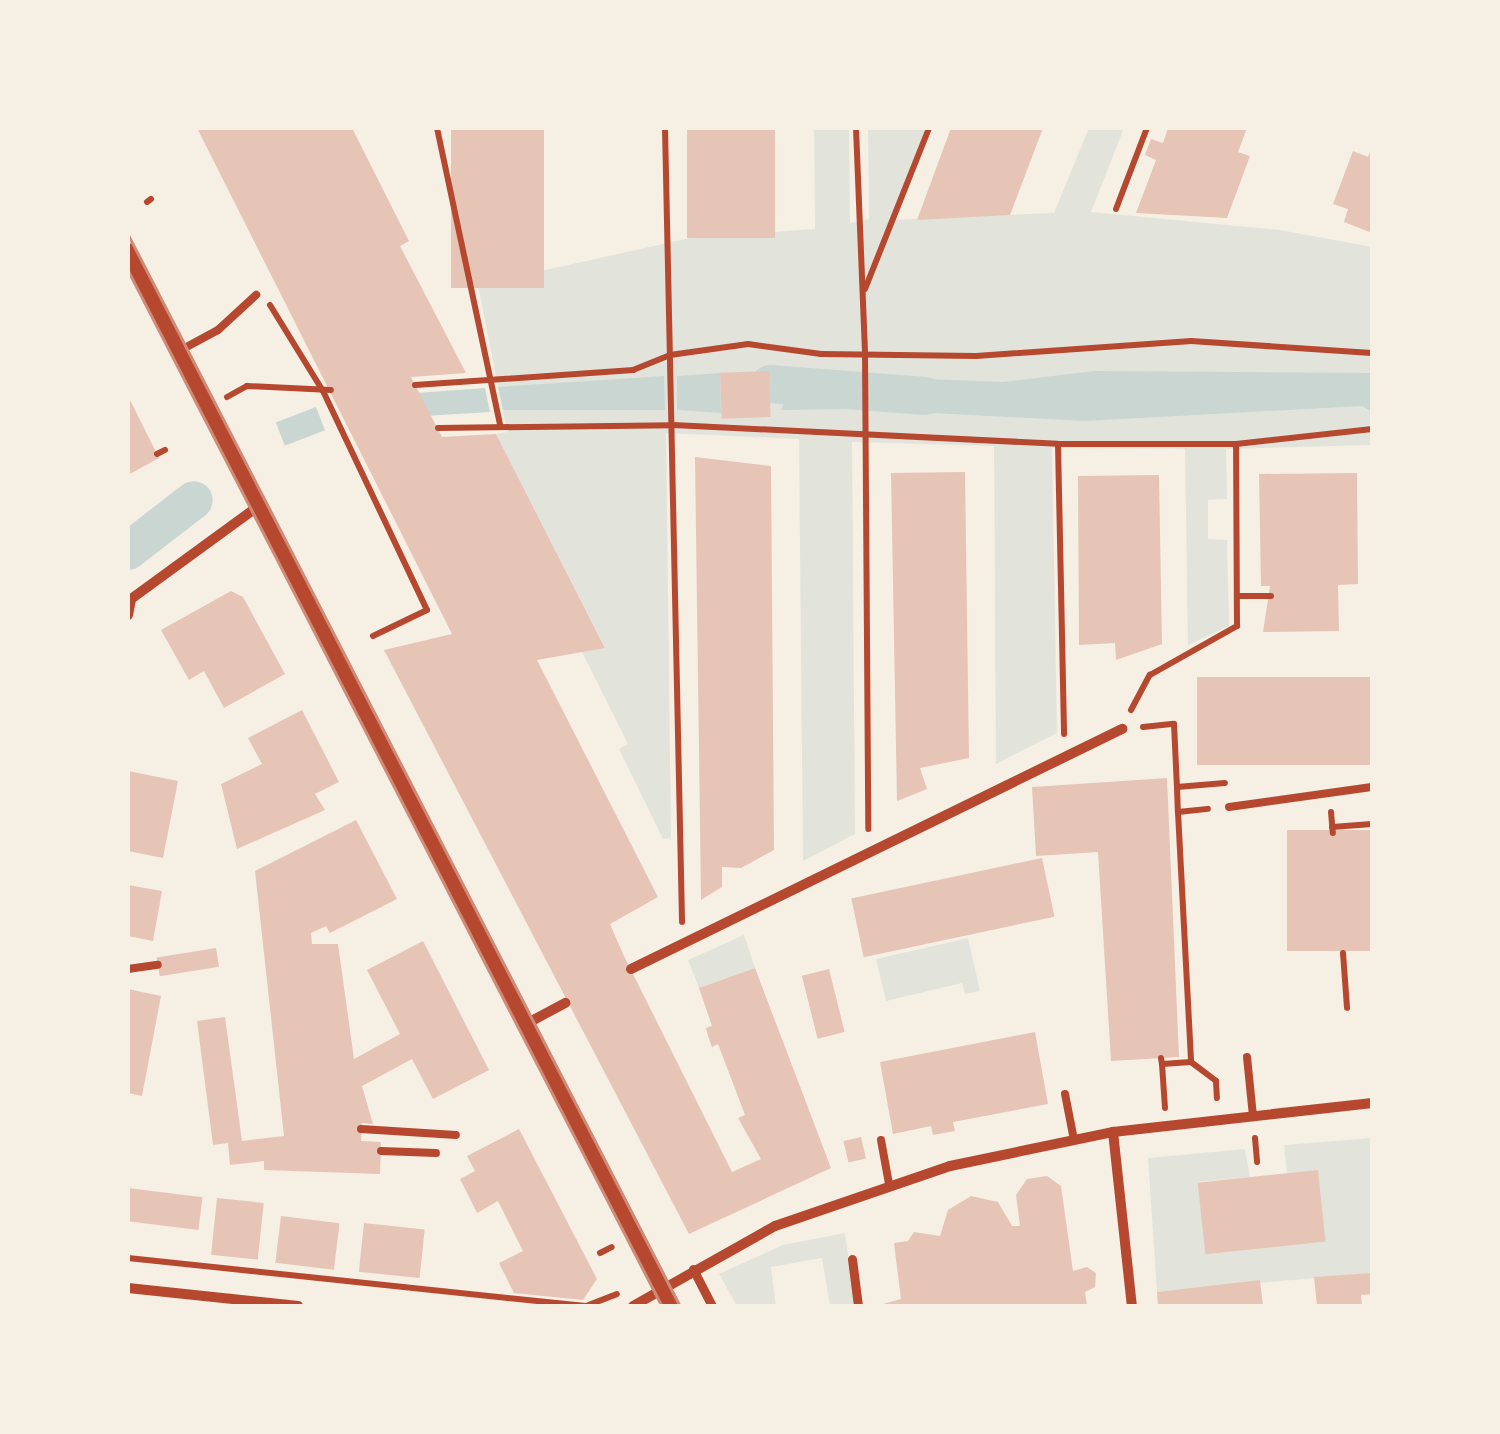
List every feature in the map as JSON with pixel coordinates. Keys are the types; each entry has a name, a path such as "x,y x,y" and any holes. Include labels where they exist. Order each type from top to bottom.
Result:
{"street":[{"path":"128,252 671,1306"},
{"path":"128,615 131,598 260,505"},
{"path":"631,969 1122,729"},
{"path":"524,1025 565,1003"},
{"path":"633,1306 693,1268 792,1219 889,1184 1113,1132 1372,1104"},
{"path":"1113,1132 1132,1306"},
{"path":"852,1258 858,1306"},
{"path":"693,1268 712,1306"},
{"path":"128,1288 298,1306"}],"lane":[{"path":"179,351 218,330 256,295"},
{"path":"1230,807 1372,788"},
{"path":"128,969 158,965"},
{"path":"1247,1056 1253,1116"},
{"path":"1065,1094 1074,1140"},
{"path":"361,1129 456,1135"},
{"path":"880,1140 889,1184"},
{"path":"381,1152 436,1154"}],"path":[{"path":"436,128 499,419"},
{"path":"665,128 682,943"},
{"path":"856,128 866,354 868,850"},
{"path":"864,290 929,128"},
{"path":"1116,208 1147,128"},
{"path":"256,295 274,308 327,390 427,610 373,636"},
{"path":"415,385 492,383 632,370 670,355 748,344 866,354 976,356 1191,341 1372,353"},
{"path":"208,407 247,386 327,390"},
{"path":"438,428 499,419 672,420 1058,444 1236,444 1372,429"},
{"path":"1058,444 1064,756"},
{"path":"1122,729 1150,675 1237,626 1236,444"},
{"path":"1237,596 1270,596"},
{"path":"1122,729 1174,724 1191,1062"},
{"path":"1177,787 1227,783 1230,807 1178,812"},
{"path":"1331,816 1332,830 1372,824"},
{"path":"1343,953 1348,1008"},
{"path":"1162,1078 1162,1061 1191,1062 1216,1081"},
{"path":"128,1258 586,1306 600,1296"}],"shaded area":[{"path":"814,128 849,128 850,223 869,219 868,128 926,128 890,220 1054,213 1089,128 1124,128 1091,212 1280,230 1372,247 1372,445 1226,449 1227,499 1208,500 1208,539 1227,540 1229,626 1188,645 1185,449 1052,448 1057,733 996,764 994,446 852,442 855,834 803,861 799,439 666,433 671,838 663,839 619,749 628,744 582,652 605,647 496,434 507,432 478,285 690,238 815,229"},
{"path":"1094,371 1372,373 1372,412 1362,406 1085,421 876,410 877,377 1003,382"},
{"path":"797,372 851,373 850,409 781,410"},
{"path":"720,373 721,413 677,410 677,376"},
{"path":"664,376 665,410 503,410 498,387"},
{"path":"485,388 490,412 358,420 348,398"},
{"path":"316,407 325,430 285,446 276,422"},
{"path":"744,935 755,968 699,988 688,960"},
{"path":"968,938 980,991 965,994 962,983 886,1001 876,959"},
{"path":"1372,1138 1372,1273 1157,1292 1148,1158 1245,1149 1250,1177 1198,1182 1205,1253 1317,1171 1287,1173 1284,1145"},
{"path":"845,1233 855,1306 830,1306 822,1258 771,1267 776,1306 737,1306 719,1274 783,1245"}],"building":[{"path":"197,128 352,128 409,241 400,246 466,373 411,377 442,437 496,434 605,648 537,660 658,897 610,924 623,954 732,1172 761,1159 738,1118 745,1115 718,1044 712,1047 708,1036 706,1028 712,1026 699,988 755,968 831,1168 689,1234 384,650 452,634"},
{"path":"451,128 544,128 544,288 451,288"},
{"path":"687,128 775,128 775,238 687,238"},
{"path":"951,128 1043,128 1010,215 917,220"},
{"path":"1168,128 1247,128 1238,152 1250,156 1227,218 1136,213 1156,160 1145,155 1151,139 1163,143"},
{"path":"1372,147 1372,233 1344,222 1348,209 1333,204 1353,151 1368,157"},
{"path":"769,371 771,417 722,419 720,373"},
{"path":"128,396 159,458 128,475"},
{"path":"695,457 771,466 774,850 741,868 722,867 722,887 701,900"},
{"path":"965,472 969,758 920,768 927,789 897,801 891,473"},
{"path":"1357,473 1358,584 1338,585 1339,631 1263,632 1270,586 1261,586 1259,474"},
{"path":"1159,475 1162,644 1116,660 1115,643 1079,645 1078,476"},
{"path":"231,591 243,597 285,674 224,708 204,671 189,680 161,630"},
{"path":"1197,677 1372,677 1372,765 1197,765"},
{"path":"302,710 339,782 315,794 325,810 237,849 221,784 262,764 248,738"},
{"path":"128,771 178,781 163,858 128,851"},
{"path":"1167,778 1179,1057 1111,1061 1098,852 1036,856 1032,787"},
{"path":"356,820 397,899 330,933 326,926 311,933 312,944 338,944 354,1059 400,1034 367,970 423,941 489,1070 433,1099 412,1059 362,1086 373,1124 362,1123 361,1141 381,1142 380,1174 264,1170 264,1161 230,1165 228,1143 213,1145 197,1021 225,1017 242,1141 284,1136 255,871"},
{"path":"1287,830 1372,830 1372,951 1287,951"},
{"path":"1042,858 1054,917 864,957 851,899"},
{"path":"128,885 162,891 153,941 128,936"},
{"path":"216,948 219,967 160,976 157,957"},
{"path":"829,969 845,1032 818,1039 802,976"},
{"path":"128,989 161,996 142,1096 128,1093"},
{"path":"1035,1032 1048,1104 953,1122 955,1131 933,1135 931,1126 893,1134 880,1062"},
{"path":"519,1129 597,1279 583,1300 514,1293 499,1263 523,1251 498,1201 477,1213 460,1179 475,1171 467,1156"},
{"path":"861,1137 866,1158 848,1162 843,1141"},
{"path":"1318,1170 1326,1242 1205,1254 1198,1183"},
{"path":"1047,1176 1061,1186 1073,1271 1087,1267 1096,1273 1095,1287 1085,1292 1087,1306 876,1306 901,1299 894,1243 908,1241 914,1232 940,1236 948,1210 971,1196 998,1202 1012,1226 1020,1226 1016,1195 1027,1179"},
{"path":"128,1188 202,1197 198,1230 128,1221"},
{"path":"217,1198 264,1203 258,1260 211,1255"},
{"path":"281,1216 340,1223 334,1270 275,1263"},
{"path":"364,1223 425,1229 420,1278 359,1272"},
{"path":"1372,1273 1372,1294 1361,1295 1362,1306 1317,1306 1314,1277"},
{"path":"1260,1280 1263,1306 1158,1306 1157,1292"}],"waterway":[{"path":"770,384 926,396"},
{"path":"128,551 194,500"}],"tram line":[{"path":"128,234 680,1306"},
{"path":"128,270 662,1306"}]}
